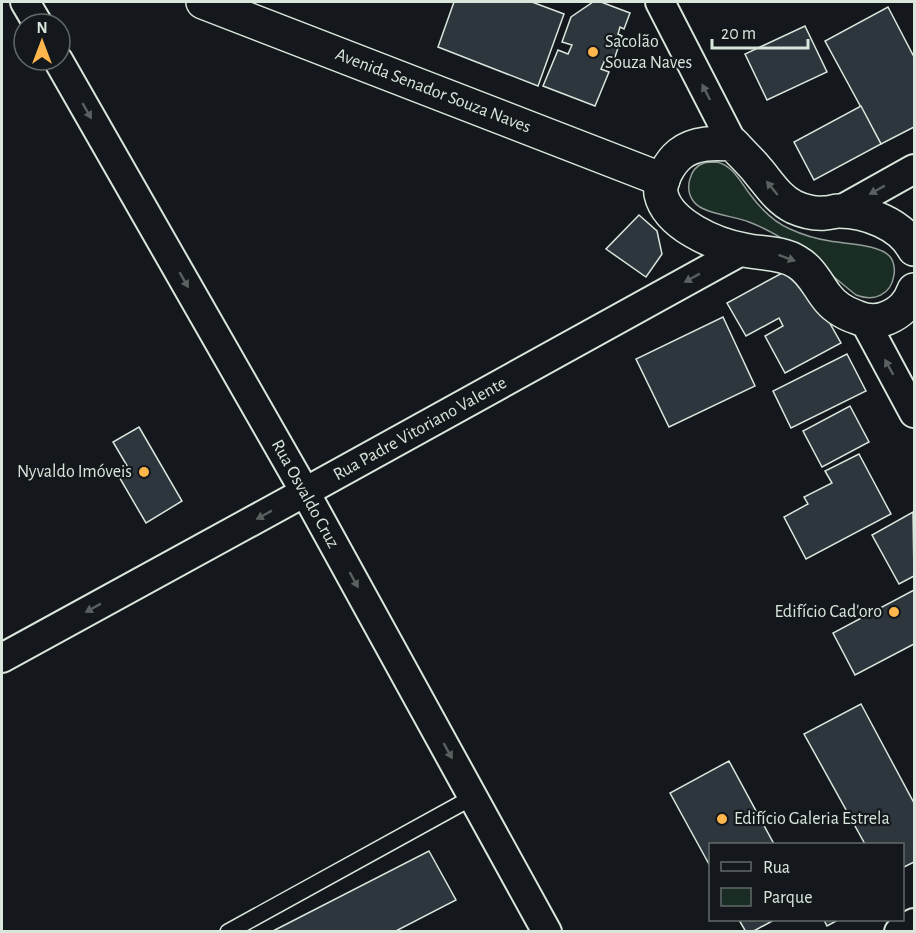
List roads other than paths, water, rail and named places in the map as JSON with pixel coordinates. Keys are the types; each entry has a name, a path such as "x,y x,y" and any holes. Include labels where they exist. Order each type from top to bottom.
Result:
{"street":[{"name":"Avenida Senador Souza Naves","path":"203,2 663,180"},
{"path":"660,2 732,144 756,168 779,197 794,207 810,212 839,211 879,219 900,231 915,249"},
{"name":"Rua Osvaldo Cruz","path":"65,72 305,492 548,932"},
{"path":"732,144 702,144 690,147 679,154 669,166 661,191 664,203 676,218 691,230 717,242 743,250 779,254 797,261 810,272 828,299 843,312 864,320 883,319 899,312 912,298 915,290"},
{"path":"839,211 915,169"},
{"name":"Rua Padre Vitoriano Valente","path":"2,658 743,250"},
{"path":"864,320 915,413"},
{"path":"899,932 915,923"}],"lane":[{"path":"228,932 473,797"}],"place":[{"name":"Sacolão Souza Naves","path":"593,52"},
{"name":"Nyvaldo Imóveis","path":"144,472"},
{"name":"Edifício Cad'oro","path":"894,612"},
{"name":"Edifício Galeria Estrela","path":"722,819"}]}
